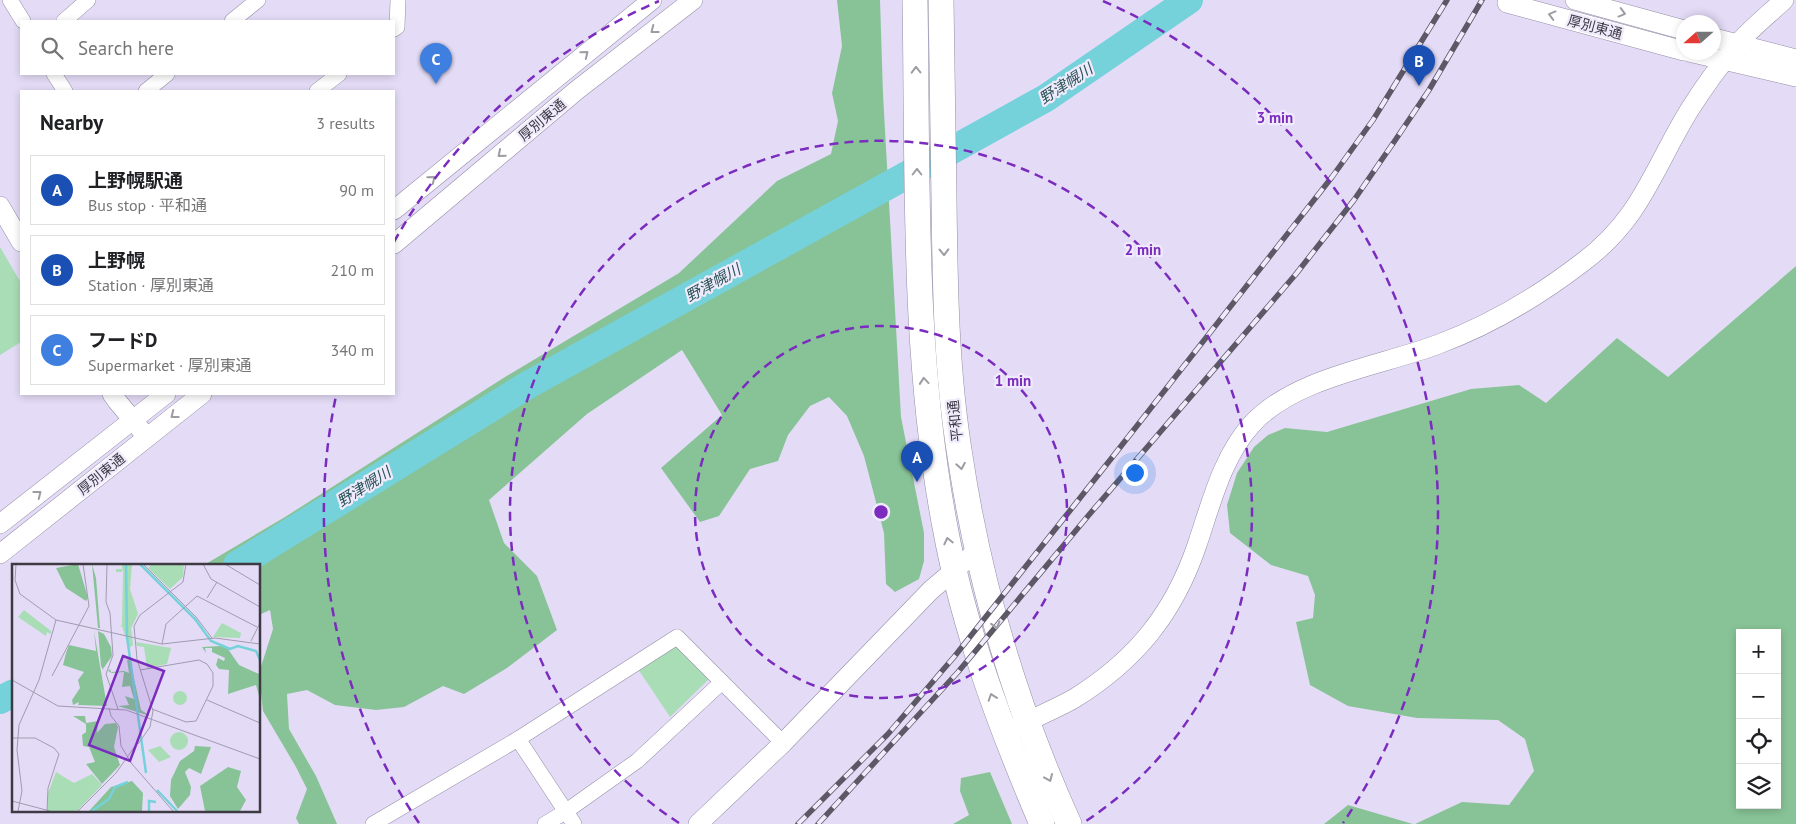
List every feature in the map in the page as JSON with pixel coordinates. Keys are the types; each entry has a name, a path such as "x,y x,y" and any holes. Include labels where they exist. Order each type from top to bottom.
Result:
{"highway":[{"name":"平和通","path":"915,0 920,328 927,413 941,505 955,571 973,640 1005,733 1042,824"},
{"name":"平和通","path":"941,0 945,293 951,380 959,454 977,551 991,610 1036,748 1069,824"}],"street":[{"path":"10,0 22,20"},
{"path":"65,20 88,0"},
{"path":"233,20 258,0"},
{"path":"395,28 397,27 398,0"},
{"name":"厚別東通","path":"395,209 652,0"},
{"name":"厚別東通","path":"395,243 577,90 693,0"},
{"name":"厚別東通","path":"1575,0 1676,28"},
{"path":"1005,733 1073,699 1110,674 1137,649 1156,627 1174,597 1191,562 1226,463 1241,438 1260,416 1284,398 1311,386 1430,348 1479,327 1529,298 1582,263 1612,238 1631,215 1652,181 1684,118 1710,78 1737,44 1784,0"},
{"name":"厚別東通","path":"1507,3 1676,49"},
{"path":"1721,40 1796,58"},
{"path":"1721,59 1796,77"},
{"path":"563,72 577,90"},
{"path":"55,75 64,90"},
{"path":"147,90 166,75"},
{"path":"318,90 338,75"},
{"path":"0,206 20,240"},
{"path":"113,395 147,436"},
{"name":"厚別東通","path":"0,524 165,395"},
{"name":"厚別東通","path":"0,554 201,395"},
{"path":"698,824 783,743 927,594 977,551"},
{"path":"373,824 518,739 677,637 783,743"},
{"path":"545,824 569,818 637,761 722,682"},
{"path":"518,739 569,818"}],"green space":[{"path":"837,0 880,0 883,94 901,417 924,533 924,561 919,579 895,592 886,584 884,533 864,456 847,416 829,397 810,406 788,435 778,461 750,469 719,516 700,522 661,468 722,415 682,350 587,414 489,500 504,543 537,576 557,630 507,668 464,694 443,686 404,707 376,710 335,705 307,690 287,694 289,729 316,776 337,824 299,824 296,818 307,789 263,711 260,670 273,629 270,610 260,615 260,564 206,564 285,517 505,377 679,273 777,181 831,154 838,121 832,93 842,46"},
{"path":"0,247 20,281 20,343 0,355"},
{"path":"1796,266 1796,824 1415,824 1462,802 1509,805 1534,771 1525,739 1498,720 1417,718 1348,706 1310,685 1296,622 1313,618 1315,595 1308,576 1271,565 1230,533 1227,505 1237,473 1254,447 1268,435 1285,428 1327,432 1471,389 1519,385 1546,403 1617,338 1668,377"},
{"path":"677,646 709,679 670,717 638,669"},
{"path":"990,772 1012,824 953,824 969,815 960,791 961,778"},
{"path":"1348,805 1413,824 1324,824"}],"waterway":[{"name":"野津幌川","path":"239,564 526,386 1046,98 1189,0"},
{"name":"野津幌川","path":"0,700 12,694"}],"railway":[{"path":"798,824 888,734 954,657 1118,450 1332,177 1373,120 1447,0"},
{"path":"818,824 958,672 1088,516 1296,274 1354,200 1396,139 1429,90 1482,0"}],"place":[{"name":"フードD","path":"436,84"},
{"name":"上野幌","path":"1419,86"},
{"name":"上野幌駅通","path":"917,482"}]}
